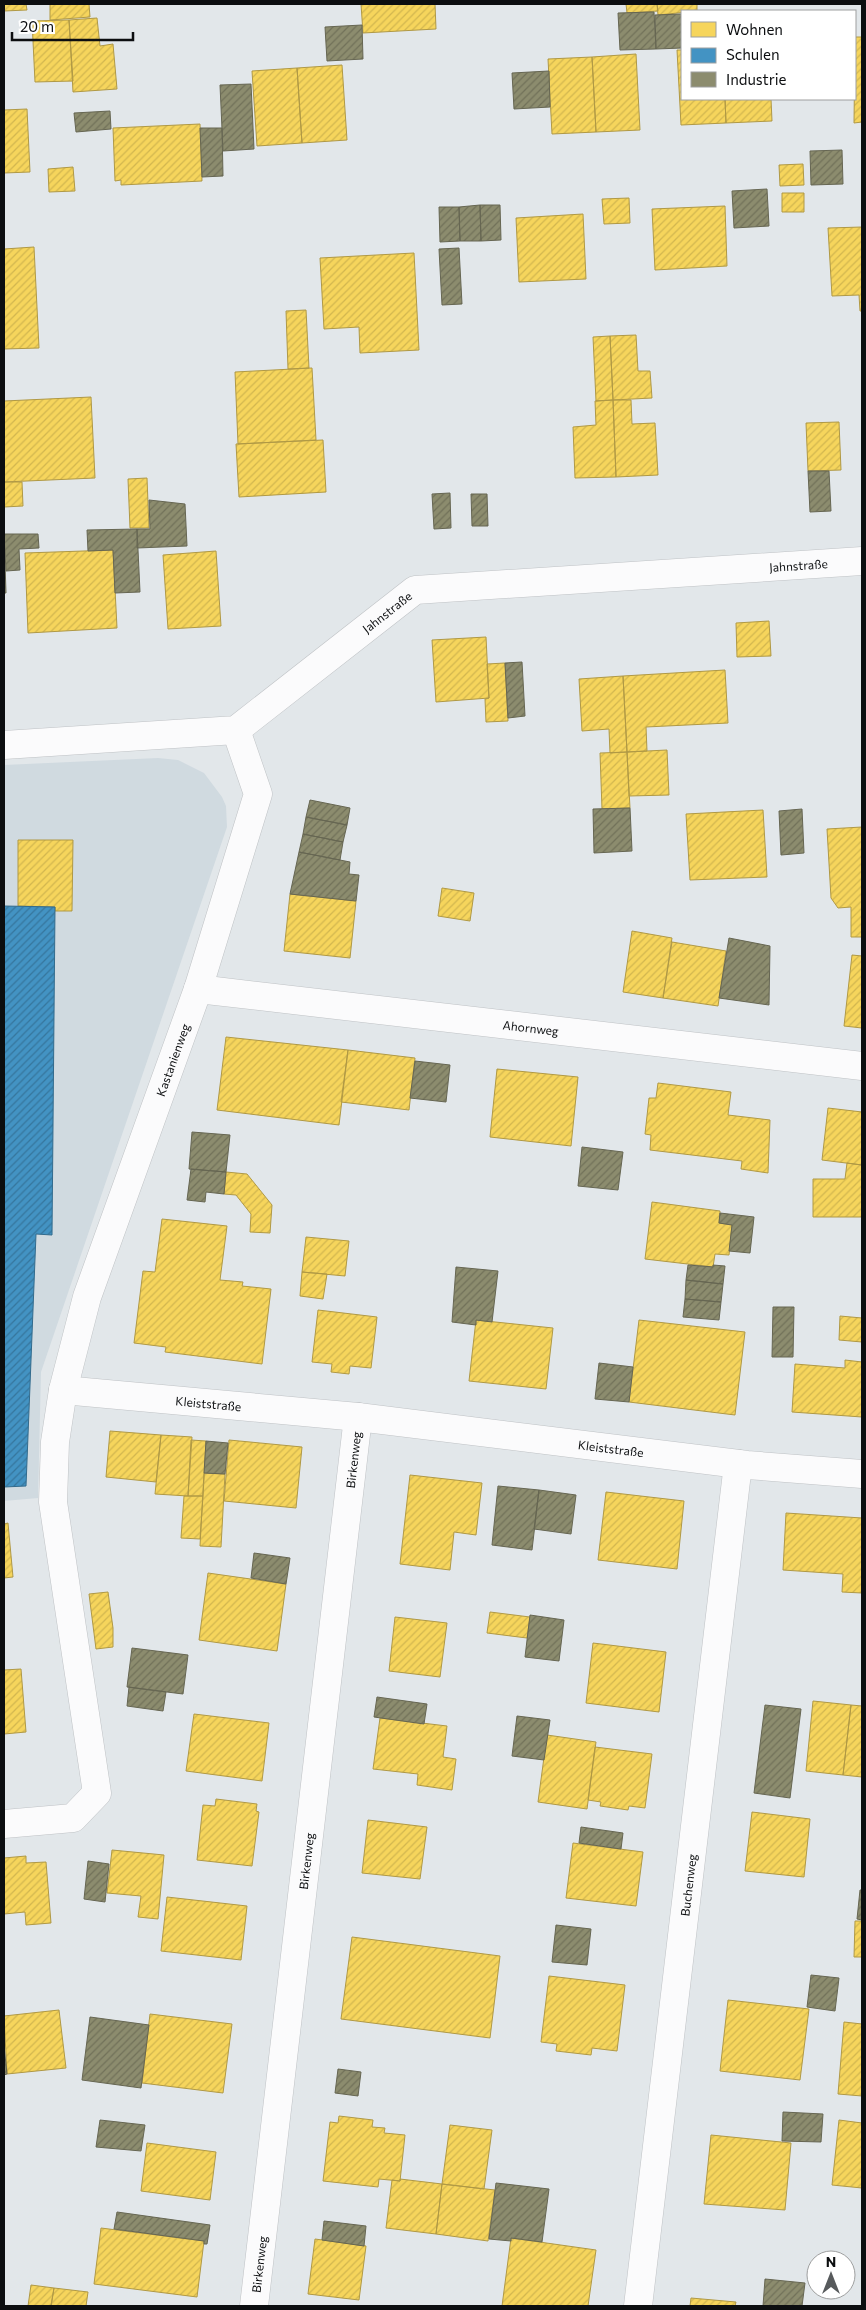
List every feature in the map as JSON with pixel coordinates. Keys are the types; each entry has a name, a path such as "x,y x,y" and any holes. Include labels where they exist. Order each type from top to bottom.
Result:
{"street":[{"name":"Jahnstraße","path":"236,730 415,590 862,561"},
{"path":"4,745 236,730"},
{"name":"Kastanienweg","path":"63,1390 87,1296 198,989 258,794 236,730"},
{"name":"Ahornweg","path":"198,989 862,1066"},
{"path":"4,1824 73,1818 97,1793 53,1502 55,1442 63,1390"},
{"name":"Kleiststraße","path":"63,1390 358,1417 738,1464 862,1474"},
{"name":"Birkenweg","path":"254,2306 358,1417"},
{"name":"Buchenweg","path":"638,2306 738,1464"}],"shaded area":[{"path":"158,758 178,760 204,773 222,797 226,806 227,827 41,1372 38,1498 4,1501 4,765"}],"building: Wohnen":[{"path":"4,4 26,4 27,10 4,11"},
{"path":"50,4 89,4 90,17 50,20"},
{"path":"361,4 435,4 436,29 363,33"},
{"path":"626,4 657,4 658,11 627,13"},
{"path":"657,4 697,4 697,10 681,10 681,13 658,15"},
{"path":"97,18 100,46 113,44 117,89 73,92 69,20"},
{"path":"69,20 73,81 35,82 32,21"},
{"path":"856,37 862,37 862,122 854,123"},
{"path":"677,50 681,50 681,100 725,100 726,123 681,125"},
{"path":"636,54 640,130 596,132 592,57"},
{"path":"592,57 596,132 552,134 548,59"},
{"path":"342,65 347,140 302,143 297,68"},
{"path":"297,68 302,143 257,146 252,71"},
{"path":"725,100 771,100 772,121 726,123"},
{"path":"27,109 30,172 4,173 4,110"},
{"path":"200,124 202,181 121,185 121,180 115,181 113,128"},
{"path":"803,164 804,185 780,186 779,165"},
{"path":"73,167 75,191 49,192 48,169"},
{"path":"782,193 804,193 804,212 782,212"},
{"path":"629,198 630,223 604,224 602,199"},
{"path":"725,206 727,266 655,270 652,209"},
{"path":"583,214 586,279 519,282 516,218"},
{"path":"862,227 862,311 860,311 859,295 832,296 828,228"},
{"path":"34,247 39,348 4,349 4,249"},
{"path":"414,253 419,350 360,353 359,327 324,329 320,258"},
{"path":"306,310 309,368 288,369 286,311"},
{"path":"636,335 638,371 650,371 652,398 613,400 610,336"},
{"path":"610,336 613,400 596,401 593,337"},
{"path":"312,368 316,440 238,444 235,372"},
{"path":"91,397 95,478 4,482 4,401"},
{"path":"613,400 631,400 632,424 655,423 658,475 616,477"},
{"path":"613,400 616,477 575,478 573,427 596,425 595,401"},
{"path":"839,422 841,470 808,471 806,423"},
{"path":"323,440 326,492 239,497 236,444"},
{"path":"147,478 149,528 130,528 128,479"},
{"path":"4,482 22,482 23,506 4,507"},
{"path":"113,550 117,628 28,633 25,553"},
{"path":"216,551 221,626 168,629 163,555"},
{"path":"769,621 771,656 737,657 736,623"},
{"path":"486,637 489,698 436,702 432,640"},
{"path":"505,663 508,721 486,722 485,699 489,698 487,664"},
{"path":"725,670 728,723 646,727 647,751 627,752 623,676"},
{"path":"623,676 627,752 610,753 609,729 582,731 579,679"},
{"path":"667,750 669,795 629,796 627,752"},
{"path":"627,752 630,808 602,809 600,753"},
{"path":"763,810 767,877 690,880 686,814"},
{"path":"862,827 862,937 851,937 851,907 838,908 831,898 827,829"},
{"path":"18,840 73,840 72,911 55,911 55,907 18,906"},
{"path":"442,888 474,893 470,921 438,916"},
{"path":"290,894 356,901 350,958 284,951"},
{"path":"632,931 672,938 663,998 623,992"},
{"path":"672,942 726,951 718,1006 663,998"},
{"path":"852,955 862,956 862,1028 844,1026"},
{"path":"226,1037 348,1050 339,1125 217,1110"},
{"path":"348,1050 415,1058 409,1110 341,1102"},
{"path":"497,1069 578,1077 571,1146 490,1137"},
{"path":"658,1083 731,1092 728,1115 770,1120 768,1173 741,1169 742,1161 650,1150 651,1135 645,1134 649,1098 656,1098"},
{"path":"828,1108 862,1112 862,1165 822,1160"},
{"path":"847,1163 862,1165 862,1217 813,1217 813,1179 845,1179"},
{"path":"226,1172 247,1174 272,1205 270,1233 250,1232 251,1214 236,1195 224,1194"},
{"path":"652,1202 720,1211 719,1223 732,1225 729,1255 715,1254 713,1267 645,1259"},
{"path":"162,1219 227,1226 220,1280 243,1282 242,1286 271,1289 262,1364 165,1352 166,1347 134,1343 143,1271 155,1272"},
{"path":"306,1237 349,1241 345,1276 302,1272"},
{"path":"302,1272 327,1274 323,1299 300,1296"},
{"path":"318,1310 377,1317 371,1368 350,1366 349,1374 331,1372 332,1364 312,1362"},
{"path":"840,1316 862,1318 862,1342 839,1340"},
{"path":"476,1320 553,1328 546,1389 469,1381"},
{"path":"639,1320 745,1332 735,1415 629,1402"},
{"path":"845,1360 862,1362 862,1417 792,1412 795,1364 845,1368"},
{"path":"110,1431 161,1435 156,1482 106,1477"},
{"path":"161,1435 192,1437 188,1496 155,1494"},
{"path":"191,1440 206,1441 203,1496 188,1496"},
{"path":"229,1440 302,1447 296,1508 224,1501"},
{"path":"204,1473 225,1474 221,1547 200,1546"},
{"path":"410,1475 482,1483 476,1535 454,1532 450,1570 400,1564"},
{"path":"606,1492 684,1501 677,1569 598,1560"},
{"path":"184,1496 203,1496 200,1539 181,1538"},
{"path":"786,1513 862,1518 862,1593 842,1592 843,1574 783,1570"},
{"path":"8,1523 13,1577 4,1578 4,1524"},
{"path":"208,1573 286,1584 277,1651 199,1640"},
{"path":"108,1592 113,1628 113,1647 96,1649 89,1594"},
{"path":"490,1612 530,1617 527,1638 487,1633"},
{"path":"395,1617 447,1623 440,1677 389,1671"},
{"path":"593,1643 666,1652 659,1712 586,1703"},
{"path":"21,1669 26,1732 4,1734 4,1670"},
{"path":"813,1701 851,1705 843,1775 806,1771"},
{"path":"851,1705 862,1706 862,1777 843,1775"},
{"path":"194,1714 269,1723 262,1781 186,1771"},
{"path":"380,1718 447,1726 443,1757 456,1759 452,1790 417,1785 418,1774 373,1769"},
{"path":"547,1735 596,1742 587,1809 538,1802"},
{"path":"595,1747 652,1754 645,1808 629,1806 628,1810 600,1806 601,1802 588,1800"},
{"path":"216,1799 257,1804 256,1811 259,1812 252,1866 197,1860 203,1805 215,1806"},
{"path":"752,1812 810,1819 804,1877 745,1871"},
{"path":"368,1820 427,1827 420,1879 362,1873"},
{"path":"573,1843 643,1852 636,1906 566,1898"},
{"path":"112,1850 164,1855 158,1919 138,1917 141,1896 107,1893"},
{"path":"26,1856 26,1863 46,1862 51,1923 26,1925 25,1912 4,1914 4,1858"},
{"path":"167,1897 247,1906 241,1960 161,1951"},
{"path":"855,1921 862,1921 862,1957 854,1957"},
{"path":"352,1937 500,1956 490,2038 341,2019"},
{"path":"549,1976 625,1985 617,2051 592,2048 591,2055 556,2051 557,2044 541,2042"},
{"path":"728,2000 809,2009 800,2080 720,2071"},
{"path":"59,2010 66,2068 7,2074 4,2016"},
{"path":"150,2014 232,2024 223,2093 142,2083"},
{"path":"844,2022 862,2024 862,2096 838,2094"},
{"path":"339,2116 373,2120 372,2127 385,2128 384,2133 405,2135 400,2181 379,2179 378,2187 323,2181 330,2122 338,2123"},
{"path":"839,2120 862,2123 862,2188 832,2185"},
{"path":"450,2125 492,2130 484,2189 442,2184"},
{"path":"711,2135 791,2143 785,2210 704,2204"},
{"path":"147,2143 216,2152 210,2200 141,2191"},
{"path":"400,2179 442,2184 436,2234 386,2228 392,2180 400,2181"},
{"path":"442,2184 495,2190 488,2241 436,2234"},
{"path":"101,2228 204,2241 197,2297 94,2284"},
{"path":"511,2238 596,2250 588,2306 502,2306"},
{"path":"315,2239 366,2246 359,2300 308,2294"},
{"path":"31,2285 54,2288 51,2306 28,2306"},
{"path":"54,2288 88,2292 86,2306 51,2306"},
{"path":"691,2298 736,2302 735,2306 690,2306"}],"building: Schulen":[{"path":"4,906 55,907 52,1235 36,1234 26,1486 4,1487"}],"building: Industrie":[{"path":"654,12 656,49 620,50 618,13"},
{"path":"681,14 681,48 656,49 655,15"},
{"path":"362,25 363,59 327,61 325,27"},
{"path":"549,71 550,107 514,109 512,73"},
{"path":"251,84 254,149 223,151 220,85"},
{"path":"110,111 111,129 76,132 74,113"},
{"path":"200,128 222,128 223,176 202,177"},
{"path":"842,150 843,184 811,185 810,151"},
{"path":"767,189 769,226 734,228 732,191"},
{"path":"480,205 481,241 460,241 459,207"},
{"path":"480,205 500,205 501,240 481,241"},
{"path":"439,207 459,207 460,241 440,242"},
{"path":"459,248 462,304 442,305 439,249"},
{"path":"808,471 829,471 831,511 810,512"},
{"path":"450,493 451,528 434,529 432,494"},
{"path":"471,494 487,494 488,526 472,526"},
{"path":"149,500 185,504 187,546 137,548 137,529 150,529"},
{"path":"137,529 140,592 115,593 113,550 88,551 87,530"},
{"path":"4,534 6,593 4,593"},
{"path":"4,534 38,534 39,548 19,549 20,570 6,571"},
{"path":"522,662 525,716 508,718 505,663"},
{"path":"310,800 350,808 347,825 306,817"},
{"path":"630,808 632,851 594,853 593,809"},
{"path":"802,809 804,853 781,855 779,811"},
{"path":"306,817 347,825 343,842 303,834"},
{"path":"303,834 343,842 340,860 299,852"},
{"path":"299,852 350,862 349,874 359,875 356,901 290,894"},
{"path":"729,938 770,946 769,1005 719,998"},
{"path":"415,1061 450,1065 446,1102 410,1098"},
{"path":"192,1132 230,1135 226,1172 189,1169"},
{"path":"582,1147 623,1152 618,1190 578,1186"},
{"path":"191,1169 226,1172 224,1194 206,1192 205,1202 187,1200"},
{"path":"720,1213 754,1217 750,1253 729,1251 732,1225 719,1223"},
{"path":"688,1265 725,1266 723,1284 686,1280"},
{"path":"456,1267 498,1271 492,1322 476,1320 476,1325 452,1322"},
{"path":"686,1280 723,1284 721,1302 685,1299"},
{"path":"685,1299 721,1302 719,1320 683,1317"},
{"path":"773,1307 794,1307 793,1357 772,1357"},
{"path":"599,1363 633,1367 629,1402 595,1399"},
{"path":"206,1441 228,1443 225,1474 204,1473"},
{"path":"498,1486 539,1490 532,1550 492,1545"},
{"path":"539,1490 576,1495 571,1534 534,1529"},
{"path":"254,1553 290,1558 286,1584 251,1578"},
{"path":"530,1615 564,1620 559,1661 525,1657"},
{"path":"132,1648 188,1655 183,1694 127,1687"},
{"path":"129,1687 166,1692 163,1711 127,1706"},
{"path":"377,1697 427,1704 424,1724 374,1717"},
{"path":"765,1705 801,1709 790,1798 754,1793"},
{"path":"517,1716 550,1720 544,1760 512,1756"},
{"path":"581,1827 623,1833 621,1849 579,1843"},
{"path":"88,1861 109,1864 105,1902 84,1899"},
{"path":"860,1890 862,1890 862,1920 857,1919"},
{"path":"556,1925 591,1929 587,1965 552,1962"},
{"path":"811,1975 839,1978 835,2011 807,2007"},
{"path":"90,2017 149,2025 141,2088 82,2080"},
{"path":"4,2046 7,2074 4,2075"},
{"path":"338,2069 361,2072 358,2096 335,2093"},
{"path":"783,2112 823,2114 821,2142 782,2141"},
{"path":"100,2120 145,2125 141,2151 96,2147"},
{"path":"496,2183 549,2189 542,2242 511,2238 511,2241 489,2239"},
{"path":"117,2212 210,2225 207,2244 204,2244 204,2241 114,2229"},
{"path":"324,2221 366,2226 364,2246 322,2240"},
{"path":"765,2279 805,2283 802,2306 763,2306"}]}
